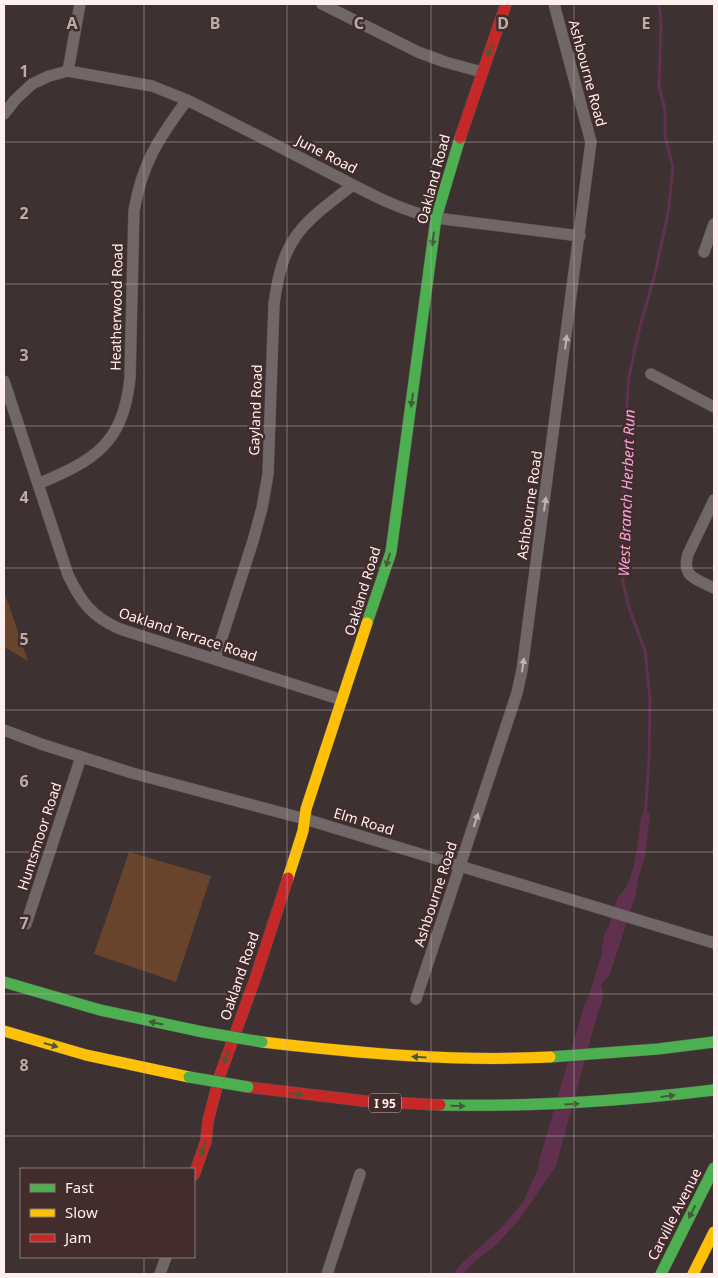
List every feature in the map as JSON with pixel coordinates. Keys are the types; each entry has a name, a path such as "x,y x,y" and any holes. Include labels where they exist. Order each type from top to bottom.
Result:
{"main road":[{"name":"Oakland Road","path":"195,1172 206,1141 208,1121 220,1075 254,982 303,832 306,809 391,552 436,218 457,147 506,4"},
{"path":"4,982 100,1010 203,1032 262,1042 392,1056 480,1059 537,1058 626,1052 714,1042"},
{"name":"I 95","path":"4,1031 93,1057 189,1077 308,1096 375,1102 442,1106 523,1106 623,1101 714,1090"},
{"name":"Carville Avenue","path":"661,1274 714,1168"},
{"path":"693,1274 714,1232"}],"street":[{"path":"4,114 15,100 32,84 49,76 68,71 80,4"},
{"path":"322,4 338,7 418,52 482,72"},
{"name":"Ashbourne Road","path":"416,999 461,866 518,688 522,670 591,142 554,4"},
{"name":"June Road","path":"68,71 152,86 187,100 353,185 418,214 436,218 580,236"},
{"name":"Heatherwood Road","path":"38,484 84,463 94,455 115,431 123,414 130,378 134,211 137,190 149,157 160,137 187,100"},
{"name":"Gayland Road","path":"215,658 253,541 262,508 268,474 274,304 282,263 289,245 299,230 312,216 353,185"},
{"path":"704,252 714,224"},
{"path":"651,374 714,407"},
{"name":"Oakland Terrace Road","path":"4,381 68,575 82,603 108,624 342,700"},
{"path":"714,500 688,554 686,569 689,575 714,588"},
{"name":"Elm Road","path":"4,730 81,757 172,784 305,818 714,943"},
{"name":"Huntsmoor Road","path":"26,924 81,757"},
{"path":"327,1274 360,1174"},
{"path":"160,1274 166,1258"}],"shaded area":[{"path":"4,591 28,661 4,647"},
{"path":"647,812 650,816 645,857 638,879 636,894 610,974 601,985 603,992 602,1002 556,1166 519,1220 495,1246 473,1263 463,1274 453,1274 465,1260 499,1230 523,1202 538,1169 584,1006 601,956 604,934 609,926 618,896 624,891 632,872 641,818"},
{"path":"129,852 211,876 176,982 94,954"}],"waterway":[{"name":"West Branch Herbert Run","path":"645,817 649,760 650,698 645,651 629,608 623,582 622,544 624,489 629,449 627,402 629,377 668,213 673,168 665,136 665,109 659,87 661,22 659,4"}],"traffic: fast":[{"path":"367,623 391,552 436,218 460,138"},
{"path":"4,982 100,1010 203,1032"},
{"path":"203,1032 262,1042"},
{"path":"550,1057 658,1049 714,1042"},
{"path":"189,1077 248,1087"},
{"path":"440,1105 509,1105 577,1102 714,1090"},
{"path":"661,1274 714,1168"}],"traffic: slow":[{"path":"288,878 303,831 306,809 367,623"},
{"path":"4,1031 86,1055 189,1077"},
{"path":"262,1042 406,1056 550,1057"},
{"path":"693,1274 714,1232"}],"traffic: jam":[{"path":"460,138 506,4"},
{"path":"195,1172 206,1141 208,1121 220,1075 254,982 288,878"},
{"path":"248,1087 364,1101 440,1105"}]}
